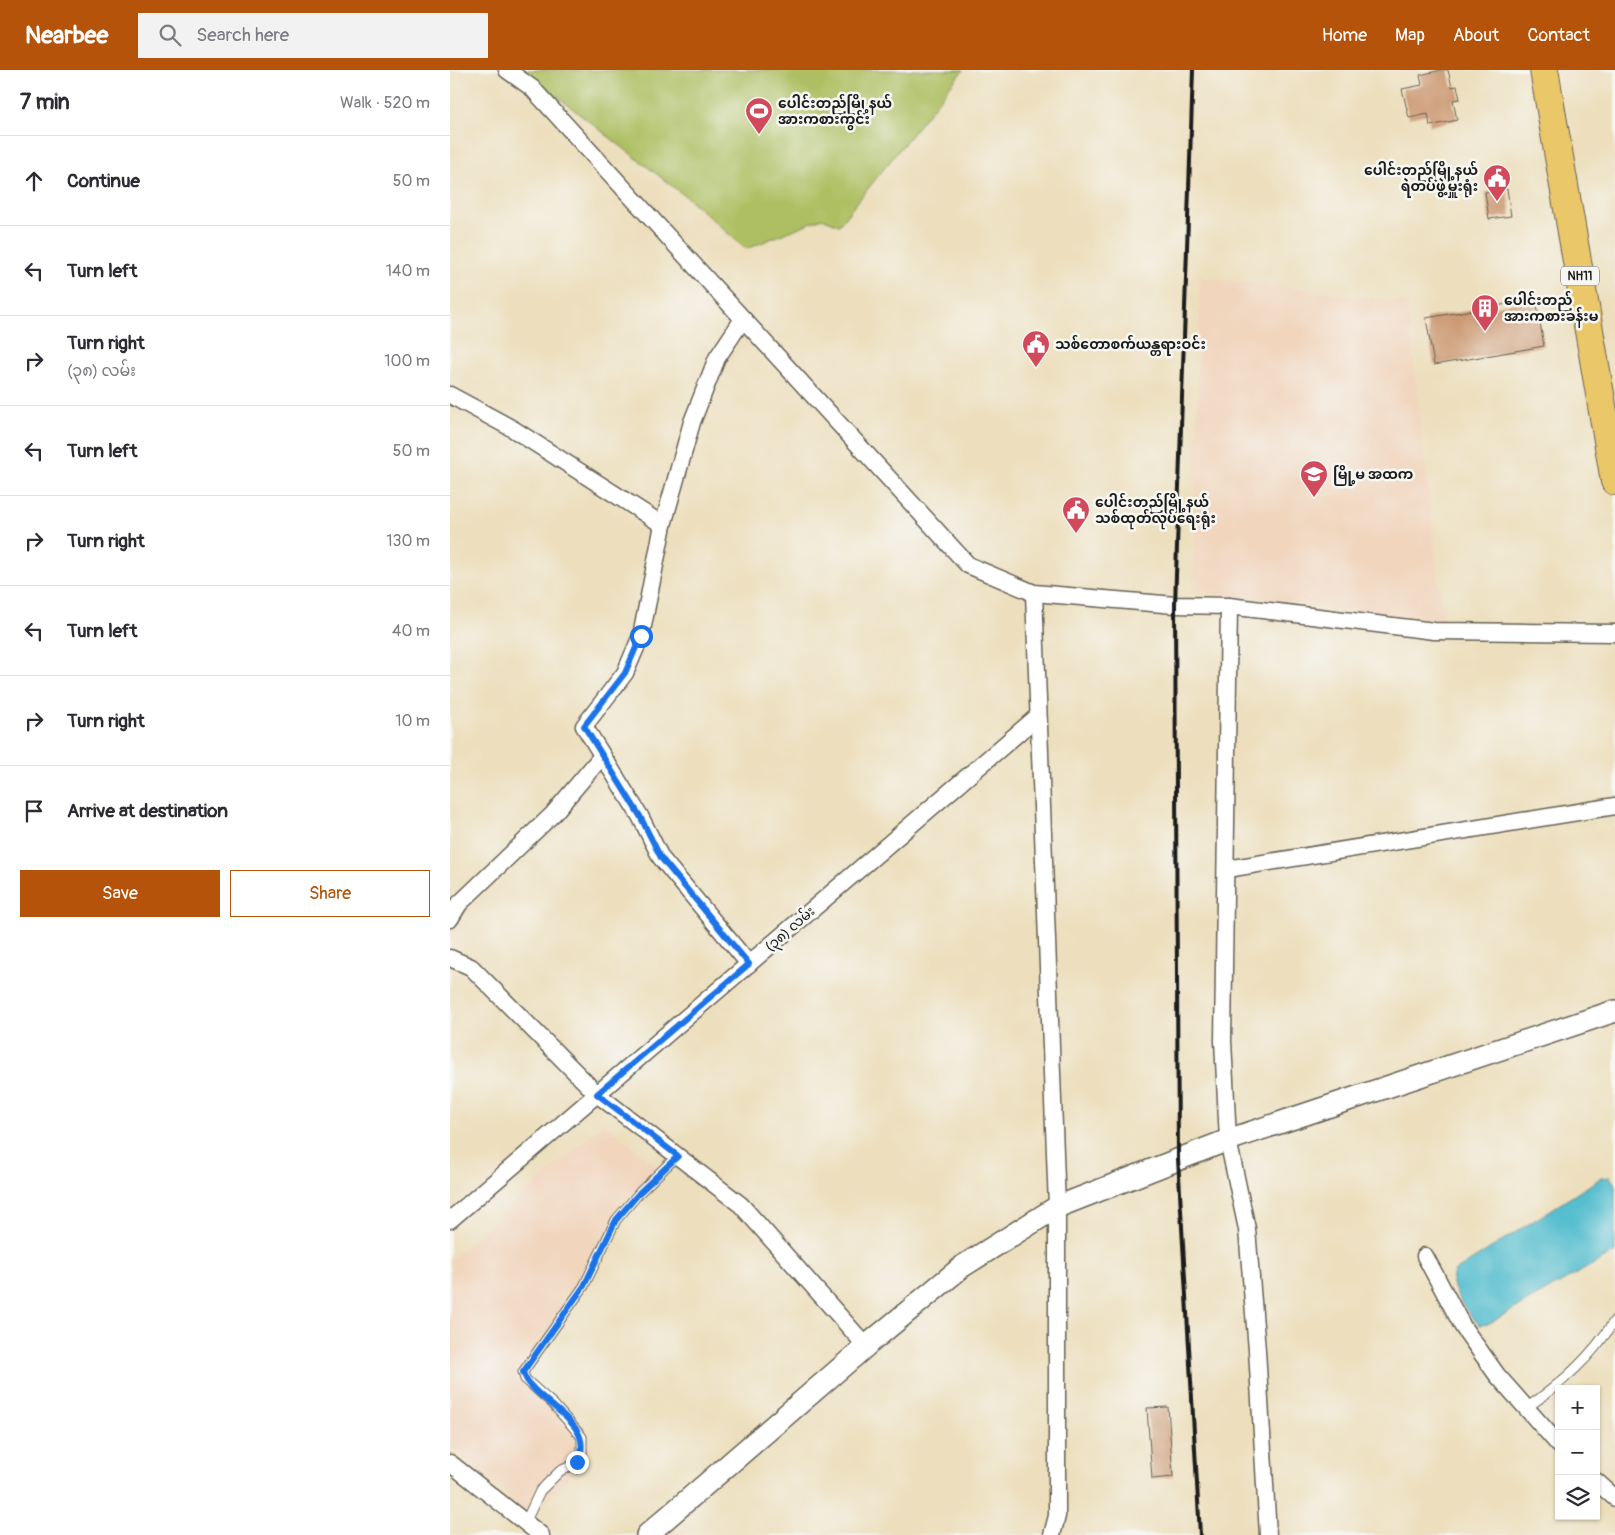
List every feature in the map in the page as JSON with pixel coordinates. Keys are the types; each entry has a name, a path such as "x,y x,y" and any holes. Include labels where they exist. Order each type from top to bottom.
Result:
{"highway":[{"name":"NH11","path":"1544,70 1615,481"}],"street":[{"path":"507,70 532,88 968,565 1034,593 1176,605 1229,606 1434,631 1615,633"},
{"path":"743,319 718,358 692,422 663,525 641,636 625,673 584,726 640,816 661,858 749,964"},
{"path":"450,395 513,429 663,525"},
{"path":"1034,593 1057,1207 1057,1516 1052,1535"},
{"path":"1229,606 1223,1041 1228,1140 1247,1229 1257,1350 1268,1535"},
{"name":"(၃၈) လမ်း","path":"450,1220 1038,716"},
{"path":"450,919 459,904 485,877 553,814 602,756"},
{"path":"1226,868 1615,806"},
{"path":"450,958 471,968 597,1094 741,1205 866,1346"},
{"path":"648,1535 866,1346 963,1266 1057,1207 1228,1140 1615,1010"},
{"path":"1425,1256 1462,1327 1497,1375 1555,1441"},
{"path":"450,1463 541,1535"},
{"path":"1600,1485 1615,1498"}],"lane":[{"path":"525,1523 540,1491 560,1471 577,1462 582,1454 582,1437 553,1404 525,1379 523,1372 584,1286 616,1220 640,1192 678,1156"},
{"path":"1525,1408 1562,1383 1602,1342 1615,1320"}],"shaded area":[{"path":"1200,277 1407,302 1443,620 1193,592"},
{"path":"604,1123 666,1174 615,1227 522,1383 595,1446 534,1517 450,1446 450,1260"}],"green space":[{"name":"‌ပေါင်းတည်မြို့နယ် အားကစားကွင်း","path":"523,70 963,70 839,225 822,218 746,249 690,200"}],"water":[{"path":"1610,1177 1615,1184 1615,1252 1488,1324 1480,1325 1470,1315 1456,1292 1453,1284 1455,1271 1601,1178"}],"building":[{"path":"1448,70 1452,87 1457,86 1460,99 1453,100 1457,120 1430,126 1428,114 1409,118 1402,89 1422,85 1420,75"},
{"path":"1507,189 1511,216 1489,219 1485,192"},
{"name":"ပေါင်းတည် အားကစားခန်းမ","path":"1536,299 1544,346 1434,365 1426,318"},
{"path":"1168,1407 1173,1477 1152,1479 1147,1408"}],"railway":[{"path":"1193,70 1175,605 1178,1159 1200,1535"}],"place":[{"name":"‌ပေါင်းတည်မြို့နယ် အားကစားကွင်း","path":"759,135"},
{"name":"ပေါင်းတည်မြို့နယ် ရဲတပ်ဖွဲ့မှူးရုံး","path":"1497,202"},
{"name":"ပေါင်းတည် အားကစားခန်းမ","path":"1485,332"},
{"name":"သစ်တောစက်ယန္တရားဝင်း","path":"1036,368"},
{"name":"မြို့မ အထက","path":"1314,498"},
{"name":"ပေါင်းတည်မြို့နယ် သစ်ထုတ်လုပ်ရေးရုံး","path":"1076,534"}],"route":[{"path":"577,1462 582,1454 582,1437 553,1404 525,1379 523,1372 584,1286 616,1220 640,1192 678,1156 597,1094 749,964 661,858 640,816 612,774 584,726 625,673 641,636"}]}
